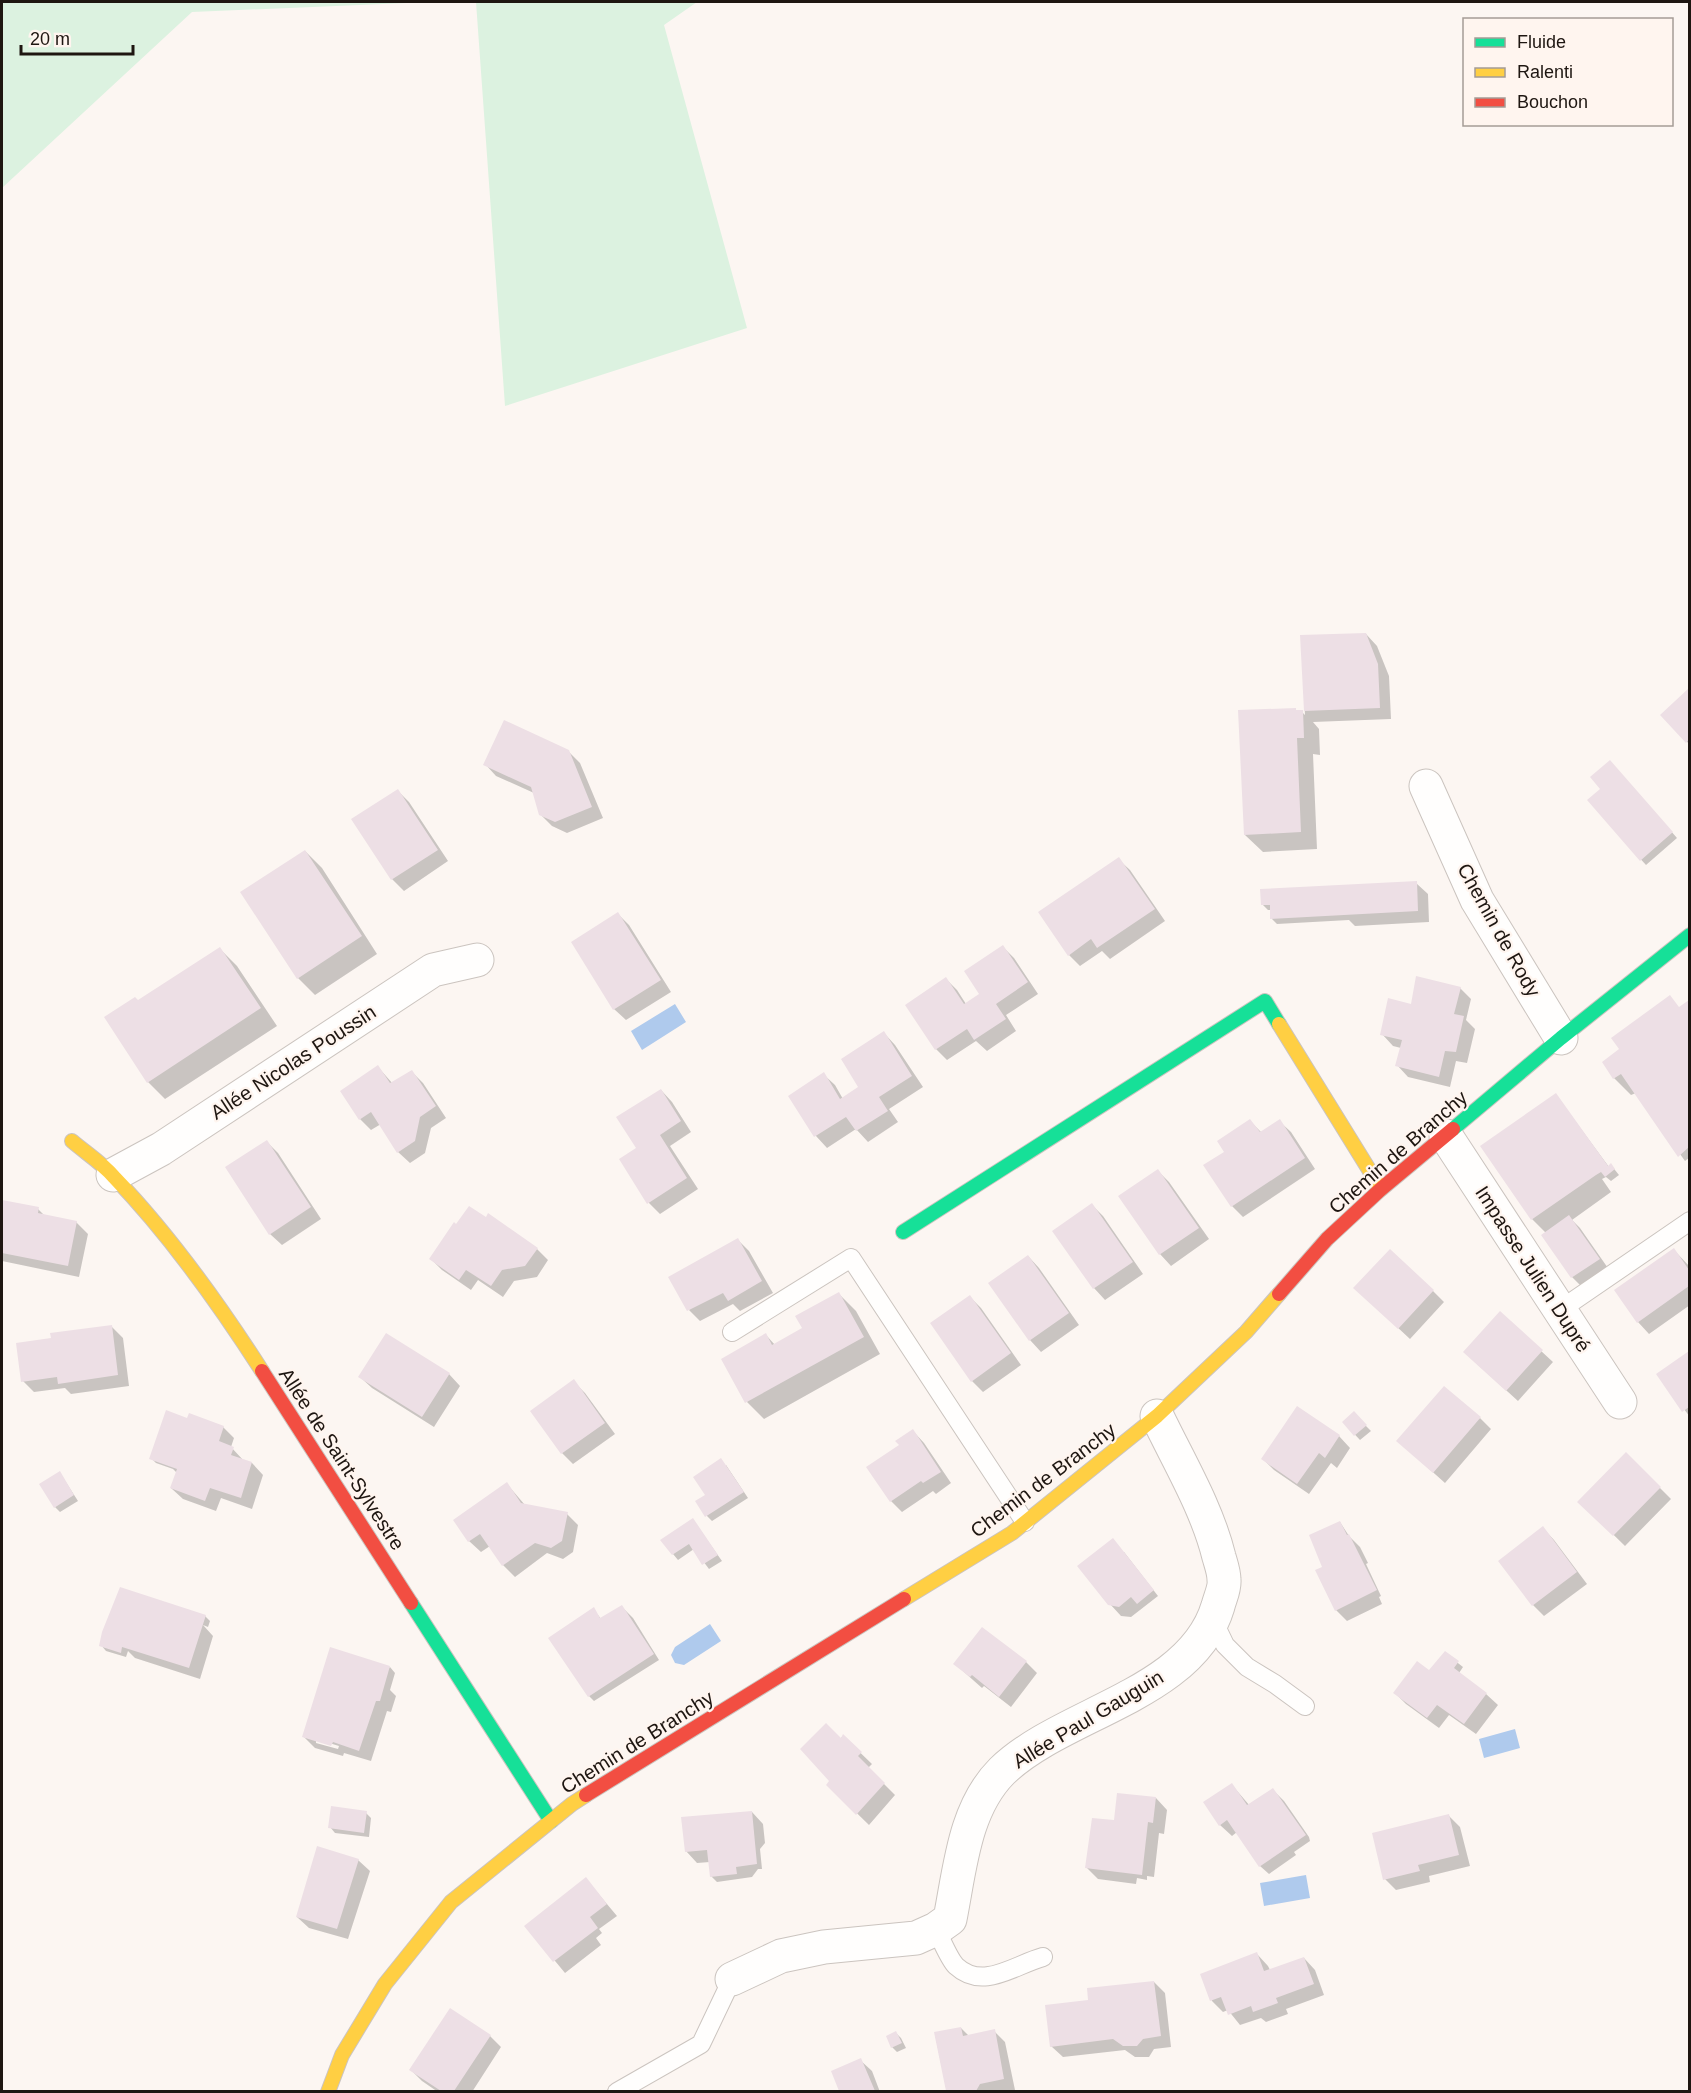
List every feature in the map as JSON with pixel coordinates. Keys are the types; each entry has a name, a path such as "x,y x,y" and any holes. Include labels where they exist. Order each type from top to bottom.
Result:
{"street":[{"name":"Chemin de Rody","path":"1426,786 1478,900 1561,1038"},
{"name":"Chemin de Branchy","path":"328,2091 342,2055 385,1984 451,1902 572,1804 1012,1533 1157,1416 1246,1332 1327,1239 1382,1189 1561,1038 1689,935"},
{"name":"Allée Nicolas Poussin","path":"113,1175 161,1149 433,970 477,960"},
{"path":"903,1232 1265,1001 1382,1189"},
{"name":"Impasse Julien Dupré","path":"1446,1136 1620,1402"},
{"name":"Allée de Saint-Sylvestre","path":"72,1142 113,1175 158,1226 231,1323 551,1821"},
{"name":"Allée Paul Gauguin","path":"936,1929 950,1919 969,1826 983,1798 1001,1772 1026,1751 1159,1678 1190,1654 1214,1620 1225,1581 1214,1534 1157,1416"},
{"path":"732,1979 781,1956 824,1947 916,1938 936,1929"}],"lane":[{"path":"1560,1310 1689,1221"},
{"path":"732,1332 850,1258 1025,1522"},
{"path":"1214,1620 1226,1645 1248,1667 1305,1706"},
{"path":"936,1929 955,1965 973,1975 986,1978 1043,1957"},
{"path":"617,2091 701,2044 732,1979"}],"green space":[{"path":"2,2 430,2 192,12 2,188"},
{"path":"476,2 697,2 664,25 747,328 505,406"}],"water":[{"path":"675,1004 686,1022 642,1050 631,1031"},
{"path":"710,1624 721,1641 684,1665 675,1663 671,1655 675,1647"},
{"path":"1515,1729 1520,1748 1484,1758 1479,1739"},
{"path":"1306,1875 1310,1898 1264,1906 1260,1883"}],"building":[{"path":"1366,633 1378,664 1380,708 1304,711 1300,635"},
{"path":"1689,688 1689,739 1686,743 1660,715"},
{"path":"1296,708 1296,710 1303,710 1304,738 1297,738 1301,832 1244,835 1238,710"},
{"path":"504,720 569,750 592,807 555,822 539,815 531,787 483,765"},
{"path":"1610,760 1673,832 1640,861 1587,800 1600,789 1590,777"},
{"path":"398,789 438,850 391,880 351,819"},
{"path":"305,850 362,936 297,979 240,892"},
{"path":"1119,857 1155,909 1097,948 1091,939 1068,956 1038,912"},
{"path":"1417,881 1418,911 1270,919 1270,905 1261,905 1260,889"},
{"path":"618,912 661,980 613,1010 571,942"},
{"path":"1003,945 1028,982 996,1004 1006,1019 974,1040 967,1029 935,1050 905,1005 946,977 964,1004 979,994 964,971"},
{"path":"220,947 261,1008 147,1083 104,1017 135,997 138,1000"},
{"path":"1416,976 1461,987 1454,1014 1464,1016 1456,1052 1445,1051 1439,1077 1395,1066 1402,1040 1380,1035 1388,998 1411,1004"},
{"path":"1670,995 1679,1007 1689,1000 1689,1147 1678,1157 1621,1074 1613,1079 1602,1062 1619,1049 1611,1038"},
{"path":"884,1031 912,1076 879,1097 888,1111 856,1131 846,1117 814,1137 788,1096 824,1072 840,1099 858,1087 841,1059"},
{"path":"378,1065 390,1083 412,1070 436,1106 420,1117 415,1141 397,1153 371,1112 359,1120 340,1091"},
{"path":"661,1089 681,1121 660,1135 687,1178 647,1204 619,1159 636,1148 616,1117"},
{"path":"1556,1093 1608,1166 1611,1163 1615,1169 1605,1177 1601,1172 1596,1175 1531,1220 1480,1146"},
{"path":"1250,1119 1260,1132 1280,1119 1305,1158 1231,1207 1203,1165 1224,1152 1217,1141"},
{"path":"267,1140 311,1207 269,1235 225,1167"},
{"path":"1158,1169 1199,1228 1159,1255 1118,1196"},
{"path":"2,1200 39,1207 38,1213 77,1221 68,1266 2,1253"},
{"path":"1092,1203 1133,1262 1093,1289 1052,1231"},
{"path":"469,1206 486,1217 488,1213 538,1248 525,1266 502,1270 491,1286 466,1270 459,1280 429,1259 454,1222 456,1224"},
{"path":"1569,1215 1600,1259 1571,1278 1541,1235"},
{"path":"738,1238 762,1281 728,1301 723,1293 687,1311 668,1277"},
{"path":"1674,1248 1689,1270 1689,1286 1637,1323 1614,1290"},
{"path":"1390,1249 1434,1290 1398,1329 1353,1288"},
{"path":"1028,1255 1069,1313 1029,1341 988,1283"},
{"path":"839,1292 864,1337 745,1403 721,1359 766,1333 772,1345 802,1328 795,1316"},
{"path":"970,1295 1011,1353 971,1382 930,1323"},
{"path":"1500,1311 1543,1350 1506,1391 1463,1352"},
{"path":"112,1325 118,1375 58,1384 57,1377 21,1382 16,1343 51,1338 50,1333"},
{"path":"386,1333 450,1373 422,1417 358,1377"},
{"path":"1689,1351 1689,1407 1682,1412 1656,1374"},
{"path":"574,1379 605,1423 561,1454 530,1411"},
{"path":"1444,1386 1481,1417 1433,1473 1396,1441"},
{"path":"1297,1406 1340,1435 1325,1458 1319,1453 1297,1484 1261,1459"},
{"path":"166,1410 187,1418 189,1413 224,1426 219,1441 234,1447 231,1455 252,1462 241,1498 210,1488 205,1501 170,1488 177,1469 149,1459"},
{"path":"1354,1411 1367,1425 1354,1436 1342,1422"},
{"path":"913,1429 941,1472 923,1483 921,1481 890,1502 866,1467 899,1445 895,1441"},
{"path":"1626,1452 1661,1487 1613,1536 1577,1502"},
{"path":"721,1458 744,1492 705,1517 695,1501 705,1495 693,1477"},
{"path":"60,1471 74,1495 54,1508 39,1484"},
{"path":"507,1482 521,1503 568,1512 562,1541 551,1548 535,1543 502,1566 480,1534 468,1542 453,1520"},
{"path":"693,1518 718,1555 702,1565 689,1544 672,1555 660,1540"},
{"path":"1340,1521 1377,1590 1335,1611 1315,1570 1322,1567 1309,1535"},
{"path":"1543,1526 1577,1572 1532,1606 1498,1561"},
{"path":"1113,1538 1154,1590 1137,1604 1131,1597 1119,1607 1108,1605 1077,1566"},
{"path":"120,1587 206,1615 189,1668 122,1647 121,1653 99,1646 102,1632"},
{"path":"622,1605 654,1654 588,1697 548,1638 594,1607 600,1618"},
{"path":"982,1627 1027,1661 999,1697 972,1675 970,1677 953,1664"},
{"path":"330,1647 390,1666 380,1701 376,1701 359,1751 333,1742 331,1746 302,1737"},
{"path":"1445,1651 1459,1661 1454,1668 1487,1693 1464,1724 1437,1705 1427,1718 1393,1693 1417,1661 1429,1670"},
{"path":"826,1723 841,1738 843,1734 862,1752 858,1756 885,1783 856,1815 826,1785 829,1781 800,1749"},
{"path":"1232,1783 1247,1805 1273,1788 1306,1835 1259,1867 1227,1820 1219,1826 1203,1802"},
{"path":"1117,1793 1156,1797 1153,1823 1148,1822 1142,1875 1085,1868 1092,1818 1114,1820"},
{"path":"331,1806 367,1811 364,1833 328,1828"},
{"path":"752,1811 757,1864 736,1867 737,1874 710,1877 707,1850 685,1852 681,1817"},
{"path":"1449,1814 1459,1855 1418,1865 1420,1871 1383,1880 1372,1833"},
{"path":"317,1846 359,1859 337,1929 296,1917"},
{"path":"586,1877 607,1904 590,1917 598,1928 553,1962 524,1926"},
{"path":"1257,1952 1264,1971 1304,1957 1314,1984 1276,1998 1278,2003 1253,2012 1251,2006 1228,2015 1221,1997 1210,2001 1200,1974"},
{"path":"1154,1981 1161,2036 1143,2039 1137,2046 1123,2046 1113,2039 1050,2047 1045,2005 1088,2000 1087,1988"},
{"path":"450,2008 491,2035 454,2091 441,2091 409,2070"},
{"path":"961,2027 963,2036 995,2029 1004,2079 980,2084 976,2091 946,2091 934,2032"},
{"path":"896,2031 902,2043 891,2048 886,2036"},
{"path":"861,2058 875,2091 839,2091 831,2071"}],"traffic: fast":[{"path":"1453,1129 1561,1038 1690,935"},
{"path":"903,1232 1265,1001 1279,1024"},
{"path":"411,1603 551,1821"}],"traffic: slow":[{"path":"1279,1024 1381,1189"},
{"path":"72,1141 109,1172 174,1246 211,1295 262,1371"},
{"path":"904,1599 1012,1533 1157,1416 1246,1332 1279,1294"},
{"path":"328,2092 342,2055 385,1984 451,1902 586,1795"}],"traffic: jam":[{"path":"1279,1294 1327,1239 1381,1189 1453,1129"},
{"path":"262,1371 411,1603"},
{"path":"586,1795 904,1599"}]}
